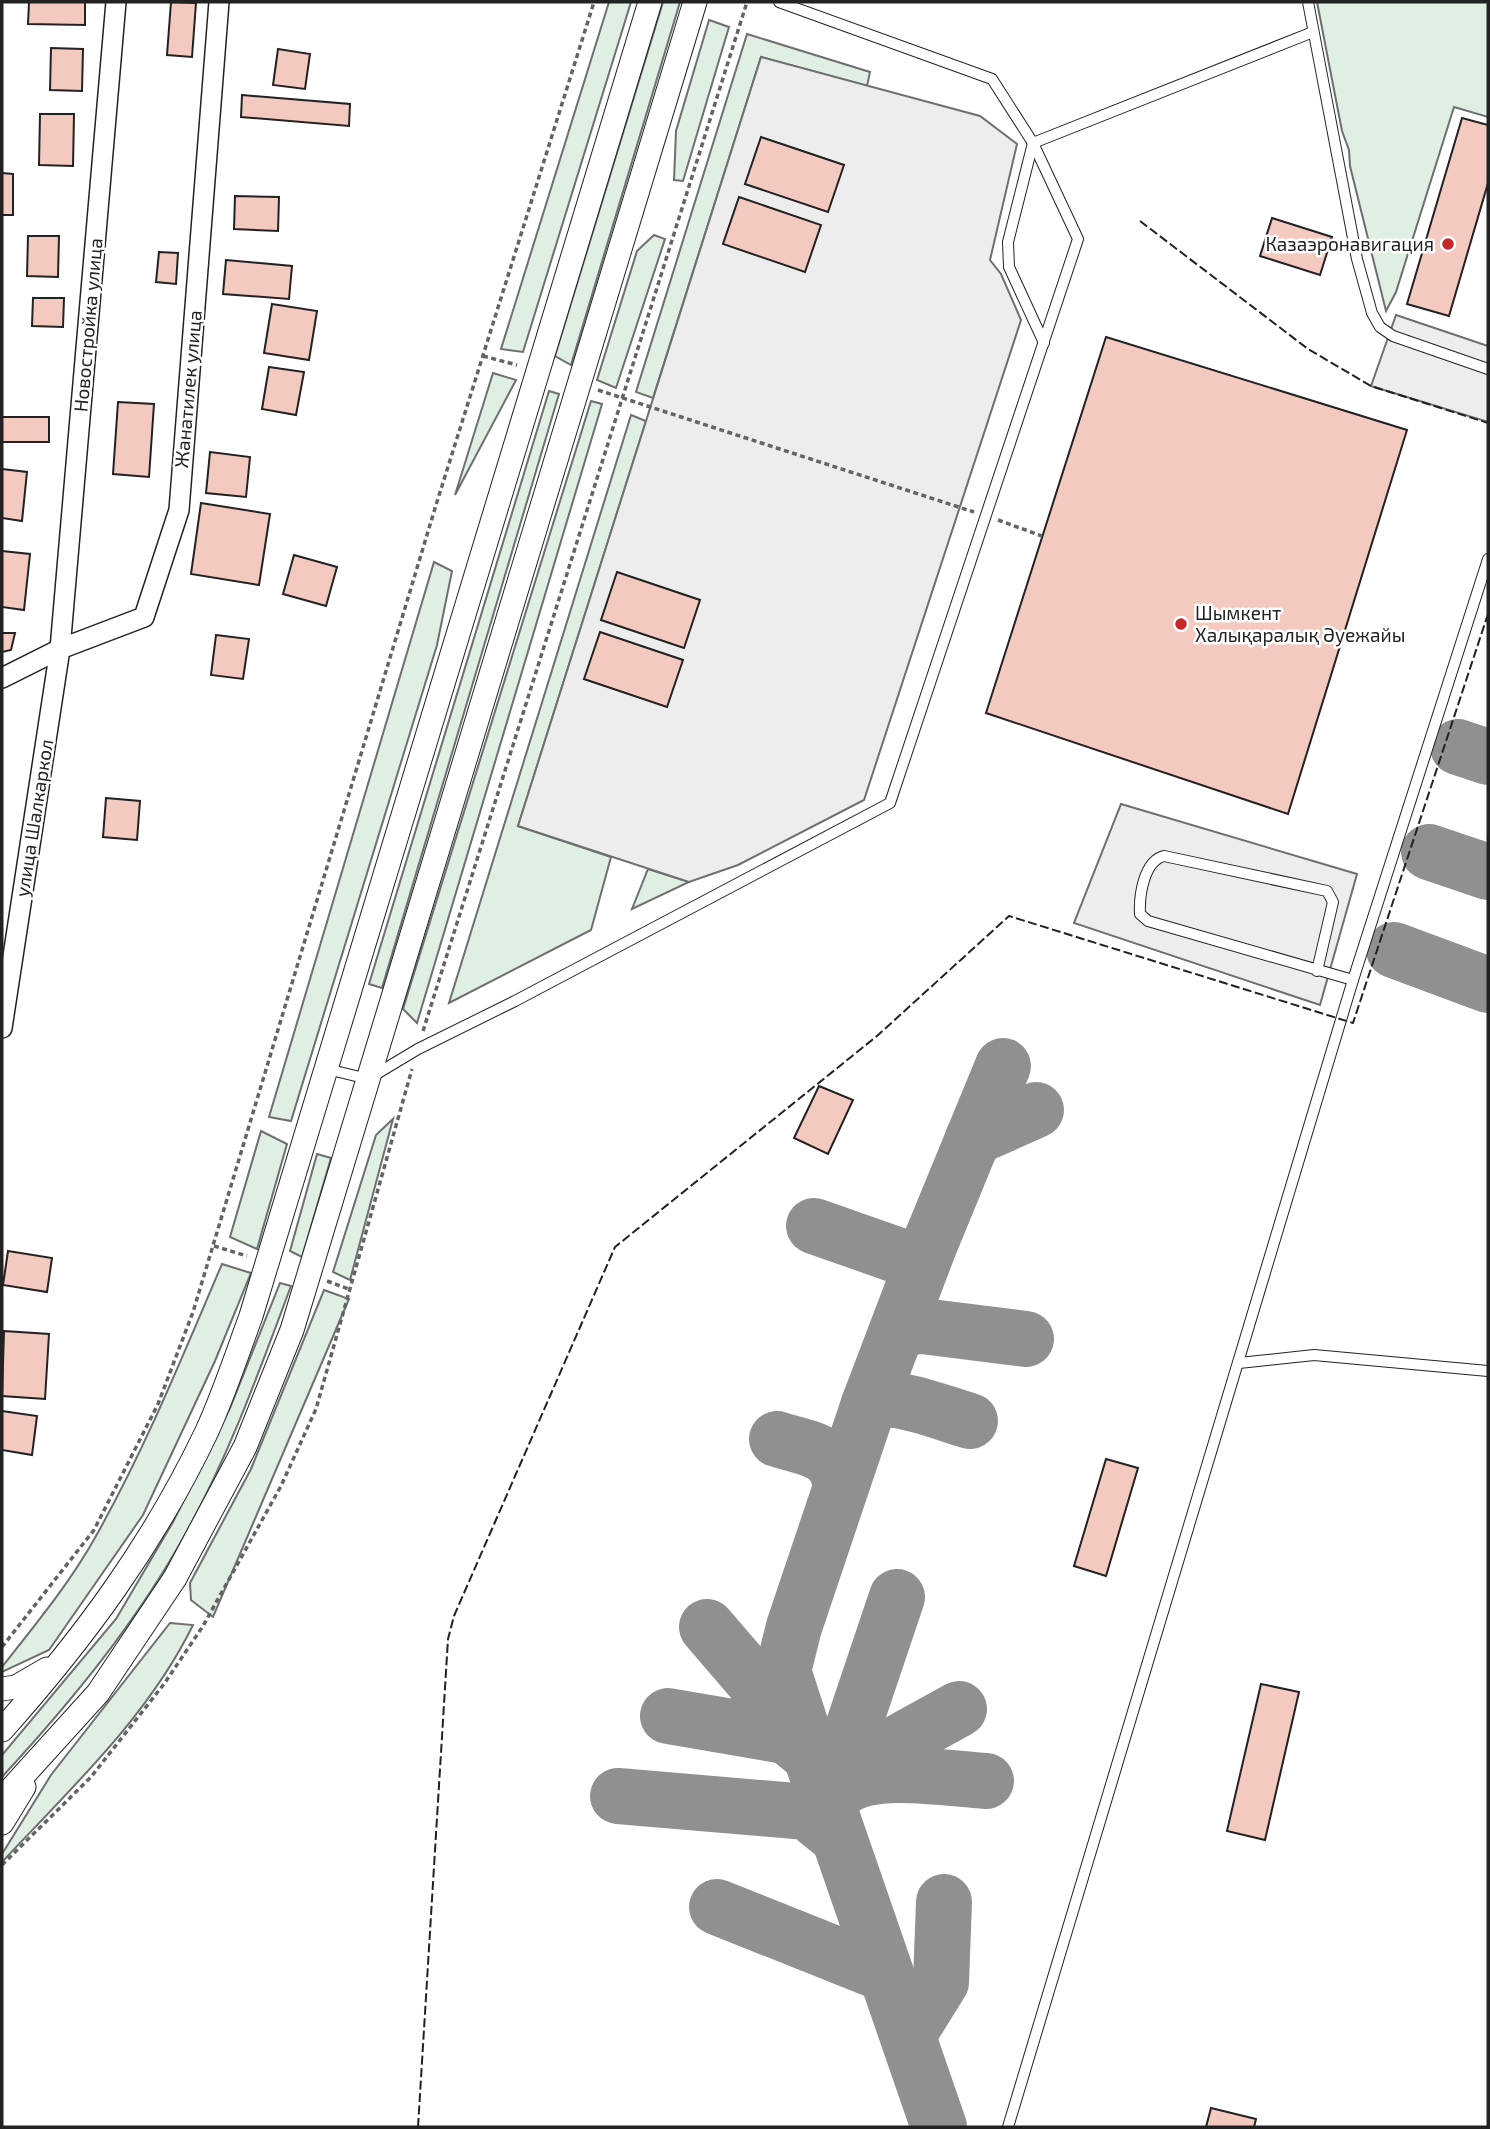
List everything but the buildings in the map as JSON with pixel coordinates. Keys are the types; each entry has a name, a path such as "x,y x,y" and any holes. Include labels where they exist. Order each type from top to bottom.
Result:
{"street":[{"name":"Новостройка улица","path":"60,649 116,2"},
{"name":"Жанатилек улица","path":"2,678 60,649 144,617 179,510 219,2"},
{"path":"2,1730 65,1659 139,1556 207,1431 251,1316 650,2"},
{"path":"2,1799 97,1693 175,1578 245,1447 292,1330 695,2"},
{"name":"улица Шалкаркол","path":"2,1028 60,649"},
{"path":"2,1689 16,1686 65,1659"},
{"path":"2,1823 50,1744"}],"lane":[{"path":"327,1068 368,1079 418,1049 890,803 1078,239 1033,143 992,79 779,2"},
{"path":"1308,2 1357,259 1372,313 1380,327 1393,336 1488,369"},
{"path":"1033,143 1313,32"},
{"path":"1033,143 1008,242 1009,267 1044,343"},
{"path":"1008,2127 1353,980 1488,559"},
{"path":"1317,971 1333,902 1327,891 1164,856 1156,858 1149,865 1139,903 1140,914 1148,921 1317,971 1353,980"},
{"path":"1239,1363 1314,1355 1488,1371"}],"path":[{"path":"2,1647 94,1530 158,1404 193,1312 436,505 594,2"},
{"path":"2,1865 91,1777 164,1685 203,1626 281,1486 316,1409 436,982 747,2"},
{"path":"623,398 1042,536"}],"green space":[{"path":"609,2 631,2 523,352 501,349"},
{"path":"663,2 680,2 571,365 555,356"},
{"path":"1317,2 1488,2 1488,117 1454,107 1396,292 1386,311 1350,166 1349,150 1342,131"},
{"path":"709,20 729,27 683,181 674,180 676,131"},
{"path":"747,34 870,72 867,86 761,57 653,398 636,392"},
{"path":"654,235 665,239 616,388 597,380 637,251"},
{"path":"493,373 516,380 455,495"},
{"path":"549,391 559,394 382,988 369,984"},
{"path":"591,401 602,404 417,1023 403,1009"},
{"path":"631,415 646,421 518,826 611,857 591,930 449,1003"},
{"path":"434,562 452,571 437,645 291,1121 269,1117"},
{"path":"648,869 689,882 632,909"},
{"path":"393,1119 350,1280 333,1272 376,1135"},
{"path":"261,1131 287,1144 257,1249 230,1237"},
{"path":"317,1154 331,1158 302,1257 290,1251"},
{"path":"222,1264 251,1273 215,1361 143,1515 49,1650 2,1672 2,1667 75,1570 114,1503 163,1402"},
{"path":"280,1283 291,1286 268,1348 231,1441 187,1531 147,1597 102,1660 2,1777 2,1755 116,1619 173,1522 230,1408"},
{"path":"324,1290 349,1299 213,1617 191,1600 190,1583 251,1469"},
{"path":"170,1623 193,1625 154,1690 81,1779 2,1862 2,1854 51,1775"}],"shaded area":[{"path":"761,57 980,116 1017,144 990,260 1001,274 1021,320 864,800 738,865 689,882 518,826"},
{"path":"1396,315 1488,346 1488,422 1371,386"},
{"path":"1121,804 1357,874 1320,1005 1074,923"}],"taxiway":[{"path":"1458,747 1488,757"},
{"path":"1429,852 1488,872"},
{"path":"1394,950 1488,985"},
{"path":"806,1742 783,1671 794,1627 869,1404 929,1246 1003,1066"},
{"path":"973,1138 1036,1110"},
{"path":"814,1226 905,1258 914,1268 916,1279"},
{"path":"896,1334 908,1327 922,1326 1026,1339"},
{"path":"869,1404 891,1400 904,1402 970,1421"},
{"path":"777,1439 825,1456 837,1471 840,1482"},
{"path":"897,1597 827,1805 846,1786 876,1776 914,1775 986,1781"},
{"path":"707,1627 806,1742 939,2127"},
{"path":"839,1775 959,1709"},
{"path":"668,1716 779,1735 789,1738 810,1755"},
{"path":"618,1796 807,1812 838,1837"},
{"path":"908,2035 941,1982 944,1902"},
{"path":"717,1907 885,1974"}],"fence":[{"path":"1140,221 1308,349 1371,386 1488,423"},
{"path":"418,2127 448,1639 454,1616 615,1247 877,1036 1009,916 1353,1023 1488,614"}],"place":[{"name":"Казаэронавигация","path":"1448,244"},
{"name":"Шымкент Халықаралық Әуежайы","path":"1181,624"}]}
